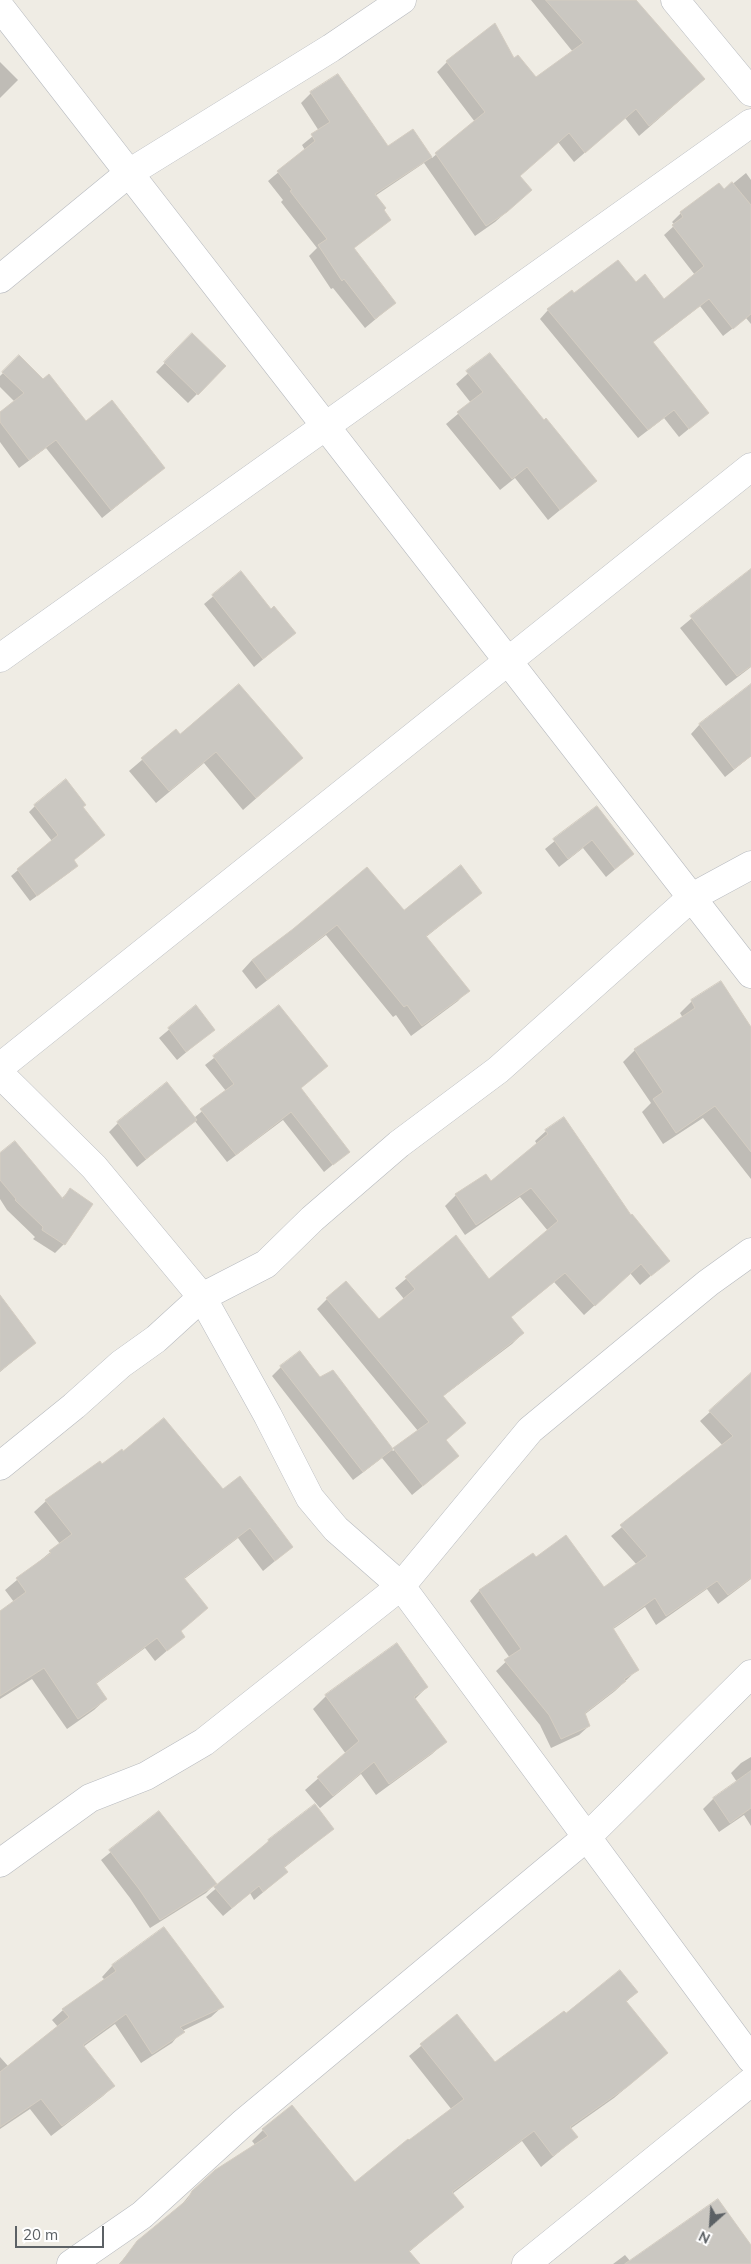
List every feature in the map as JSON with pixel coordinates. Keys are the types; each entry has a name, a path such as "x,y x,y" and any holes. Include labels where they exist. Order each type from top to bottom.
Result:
{"street":[{"path":"0,279 129,173 331,48 402,0"},
{"path":"675,0 751,92"},
{"path":"0,7 751,974"},
{"path":"0,658 751,123"},
{"path":"0,1067 751,467"},
{"path":"0,1466 74,1406 121,1364 156,1340 202,1297 266,1264 312,1219 400,1144 498,1070 692,897 751,866"},
{"path":"0,1074 94,1167 202,1297 268,1416 310,1498 336,1529 401,1586 588,1836 751,2059"},
{"path":"0,1863 90,1798 146,1776 204,1742 401,1586 530,1430 708,1283 751,1252"},
{"path":"71,2264 142,2215 242,2124 588,1836 751,1674"},
{"path":"526,2264 751,2082"}],"building":[{"path":"546,0 636,0 705,79 649,126 636,109 585,153 569,133 520,176 532,190 507,212 486,226 435,153 485,112 446,61 495,23 514,58 518,55 536,77 583,43"},
{"path":"338,74 388,146 413,129 432,157 375,194 386,208 384,210 391,220 354,248 396,303 375,319 344,279 342,281 318,245 327,239 277,171 315,141 311,134 330,122 310,92"},
{"path":"732,182 751,205 751,314 733,329 709,299 653,342 709,413 689,429 674,410 648,430 547,309 572,290 574,293 618,260 636,282 645,274 664,299 704,266 672,225 683,217 680,212 719,183 724,189"},
{"path":"192,333 226,366 198,395 164,362"},
{"path":"490,353 544,420 546,418 597,481 560,510 527,467 512,479 457,412 483,392 466,371"},
{"path":"19,355 43,379 49,374 86,421 112,400 165,468 111,510 56,440 29,460 0,422 0,412 24,393 2,372"},
{"path":"751,569 751,666 737,676 690,616"},
{"path":"241,571 271,609 274,606 296,633 263,659 212,595"},
{"path":"239,684 303,758 256,798 216,752 169,791 141,758 176,729 180,734"},
{"path":"751,684 751,756 734,769 699,724"},
{"path":"66,779 86,805 83,807 105,835 74,860 78,866 37,896 17,869 58,835 34,805"},
{"path":"597,806 634,854 615,869 592,840 568,859 553,839"},
{"path":"461,865 482,893 426,936 470,991 422,1026 407,1005 404,1007 337,925 267,980 252,960 293,929 367,867 404,910"},
{"path":"721,981 751,1027 751,1152 715,1106 676,1133 653,1099 663,1092 634,1049 695,1008 691,1000"},
{"path":"196,1005 215,1030 186,1052 168,1028"},
{"path":"279,1005 328,1066 301,1088 350,1152 333,1165 291,1112 236,1155 200,1109 234,1084 213,1056"},
{"path":"167,1082 197,1120 146,1159 117,1122"},
{"path":"564,1117 631,1215 670,1261 651,1276 641,1264 595,1306 565,1273 511,1317 524,1333 443,1396 466,1423 446,1440 459,1456 423,1486 393,1448 429,1422 326,1298 346,1281 379,1319 415,1289 405,1277 456,1235 489,1279 558,1221 531,1188 476,1225 455,1194 486,1174 491,1181 548,1134 545,1130"},
{"path":"15,1141 63,1199 70,1188 93,1204 65,1245 42,1230 43,1227 15,1200 0,1180 0,1153"},
{"path":"0,1295 36,1343 0,1371"},
{"path":"300,1351 320,1377 333,1370 393,1449 363,1472 280,1366"},
{"path":"751,1373 751,1578 728,1595 717,1581 666,1616 655,1598 613,1628 639,1670 624,1679 626,1681 585,1713 590,1726 561,1739 549,1715 504,1660 521,1649 479,1590 533,1553 536,1557 566,1535 604,1587 647,1556 620,1525 733,1436 709,1411"},
{"path":"164,1418 223,1489 240,1476 293,1547 275,1561 250,1528 184,1578 208,1608 181,1631 185,1637 167,1651 157,1638 96,1683 107,1699 78,1719 44,1668 0,1696 0,1611 26,1592 16,1578 51,1553 49,1551 72,1534 45,1500 100,1461 102,1464 122,1449 123,1451"},
{"path":"397,1643 428,1687 414,1697 447,1742 389,1784 374,1762 333,1796 317,1777 359,1741 325,1695"},
{"path":"751,1771 751,1808 730,1823 713,1798"},
{"path":"315,1804 334,1829 284,1867 288,1872 263,1892 259,1886 232,1908 214,1887 268,1840"},
{"path":"159,1811 217,1884 160,1920 109,1850"},
{"path":"164,1927 224,2007 180,2027 185,2032 152,2054 126,2014 83,2045 115,2086 62,2126 41,2099 0,2127 0,2072 69,2017 62,2009 116,1971 112,1965"},
{"path":"620,1970 638,1992 626,2001 668,2053 627,2087 570,2127 578,2137 553,2156 534,2131 452,2192 464,2207 409,2251 420,2264 120,2264 137,2241 188,2199 192,2191 215,2170 268,2136 262,2129 292,2105 355,2182 408,2139 464,2099 420,2044 457,2014 495,2062 564,2011 566,2013"},
{"path":"718,2199 751,2245 751,2264 625,2264"}]}
